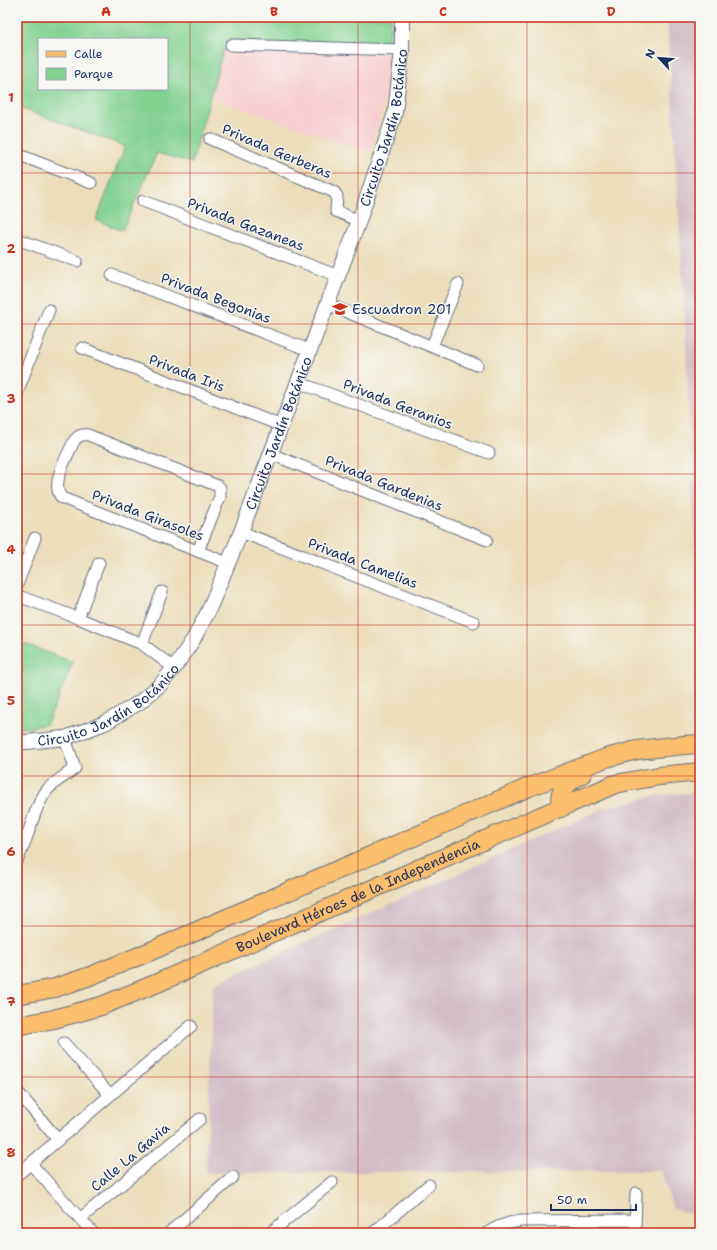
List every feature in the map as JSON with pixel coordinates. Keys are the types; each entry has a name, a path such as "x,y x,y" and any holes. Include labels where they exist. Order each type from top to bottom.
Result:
{"main road":[{"path":"17,995 55,988 90,976 529,787 606,758 637,750 700,744"},
{"path":"561,808 559,799 562,788 606,758"},
{"name":"Boulevard Héroes de la Independencia","path":"17,1026 54,1019 102,1006 615,784 659,776 700,772"}],"street":[{"name":"Circuito Jardín Botánico","path":"17,742 65,738 105,723 140,702 160,685 174,668 193,640 208,612 282,426 309,350 359,221 395,113 402,50 402,17"},
{"path":"230,45 402,50"},
{"name":"Privada Gerberas","path":"210,139 334,192 337,196 336,211 359,221"},
{"path":"17,154 91,183"},
{"name":"Privada Gazaneas","path":"143,201 338,276"},
{"path":"17,238 77,261"},
{"name":"Privada Begonias","path":"112,274 309,350"},
{"path":"432,346 458,284"},
{"path":"327,304 477,365"},
{"path":"17,393 49,310"},
{"name":"Privada Iris","path":"82,348 282,426"},
{"name":"Privada Geranios","path":"298,382 489,453"},
{"name":"Privada Girasoles","path":"198,551 221,492 220,488 88,435 82,434 77,437 58,478 58,495 62,498 228,563"},
{"name":"Privada Gardenias","path":"270,454 487,540"},
{"name":"Privada Camelias","path":"241,532 474,622"},
{"path":"17,585 36,538"},
{"path":"78,618 99,563"},
{"path":"142,644 162,592"},
{"path":"17,594 21,597 142,644 174,668"},
{"path":"17,860 24,848 44,796 50,788 76,768 65,738"},
{"path":"17,1176 191,1026"},
{"path":"64,1043 110,1095"},
{"path":"17,1091 58,1140"},
{"name":"Calle La Gavia","path":"80,1218 200,1120"},
{"path":"31,1164 93,1233"},
{"path":"168,1233 233,1177"},
{"path":"270,1233 332,1182"},
{"path":"373,1233 429,1186"},
{"path":"635,1233 636,1193"},
{"path":"487,1233 508,1222 635,1220"}],"shaded area":[{"path":"667,17 700,17 700,650 684,301"},
{"path":"223,50 384,53 388,55 390,58 390,72 379,122 370,153 210,97"},
{"path":"700,792 700,1216 673,1209 661,1171 206,1173 213,984 602,809 656,795"}],"green space":[{"path":"17,17 391,17 389,46 223,51 192,163 157,153 122,231 96,220 125,146 17,107"},
{"path":"17,641 73,662 47,724 29,728 17,728"}],"place":[{"name":"Escuadron 201","path":"340,309"}]}
